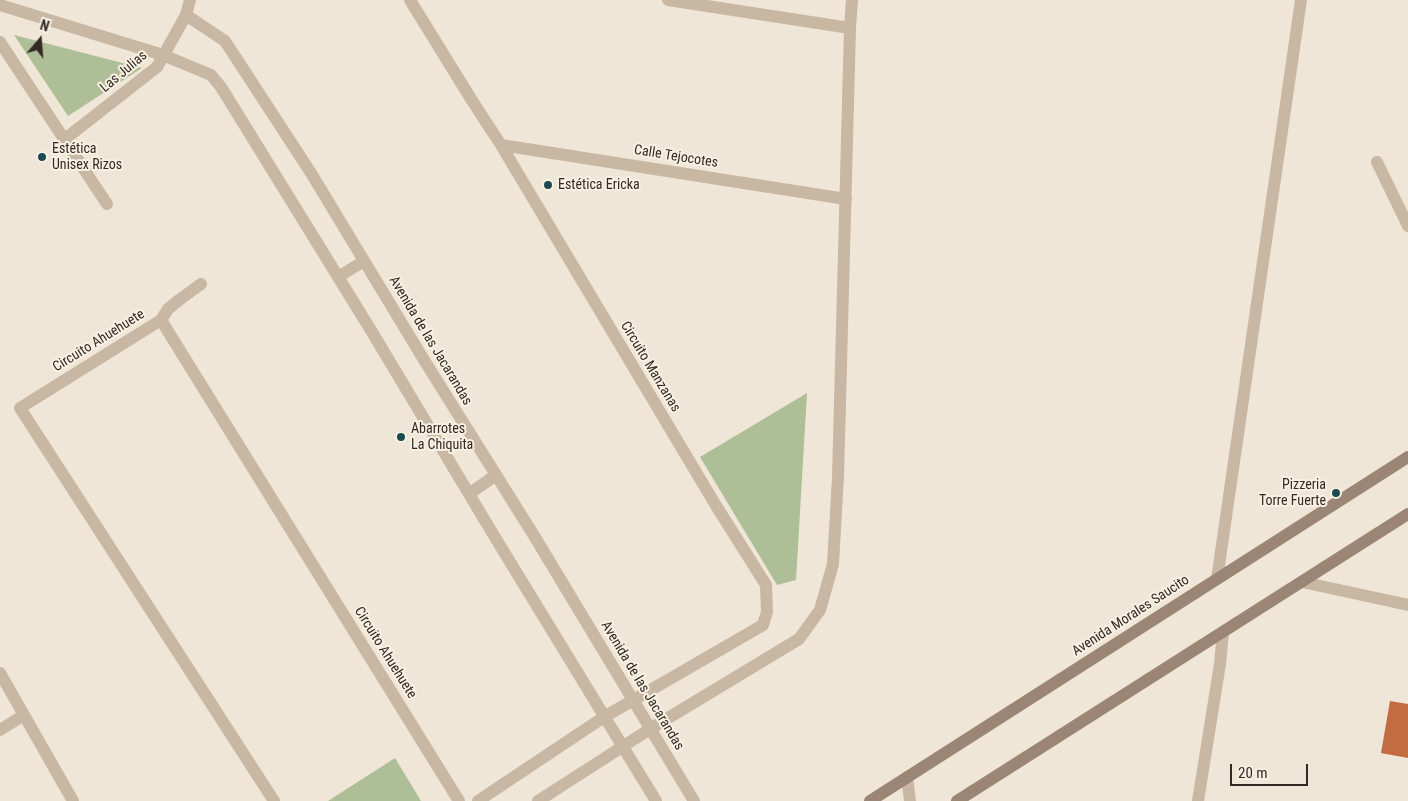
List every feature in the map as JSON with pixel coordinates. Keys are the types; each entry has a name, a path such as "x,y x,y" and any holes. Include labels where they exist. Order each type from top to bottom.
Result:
{"main road":[{"name":"Avenida Morales Saucito","path":"870,801 1408,458"},
{"path":"957,801 1408,514"}],"street":[{"name":"Las Julias","path":"65,139 157,66 186,15 190,0"},
{"name":"Circuito Manzanas","path":"410,0 470,99 501,145 714,504 766,585 767,612 763,625 633,701"},
{"path":"668,0 850,28"},
{"path":"538,801 650,729 799,639 820,610 833,564 838,477 852,0"},
{"path":"1217,579 1301,0"},
{"path":"7,4 163,55 211,75 216,81 338,277 656,801"},
{"name":"Avenida de las Jacarandas","path":"186,15 225,41 311,173 694,801"},
{"path":"0,42 107,204"},
{"name":"Calle Tejocotes","path":"501,145 846,199"},
{"path":"1378,162 1408,226"},
{"path":"338,277 364,260"},
{"path":"161,320 168,309 201,284"},
{"name":"Circuito Ahuehuete","path":"274,801 20,408 161,320 459,801"},
{"path":"469,494 496,475"},
{"path":"1302,582 1408,605"},
{"path":"1198,801 1220,664 1223,632"},
{"path":"0,673 72,801"},
{"path":"478,801 604,717 633,701"},
{"path":"0,730 24,715"},
{"path":"907,777 910,801"}],"green space":[{"path":"14,35 142,68 68,116"},
{"path":"807,393 796,580 777,585 700,457"},
{"path":"395,758 421,801 328,801"}],"building":[{"path":"1390,701 1408,704 1408,758 1381,753"}],"place":[{"name":"Estética Unisex Rizos","path":"42,157"},
{"name":"Estética Ericka","path":"548,185"},
{"name":"Abarrotes La Chiquita","path":"401,437"},
{"name":"Pizzeria Torre Fuerte","path":"1336,493"}]}
